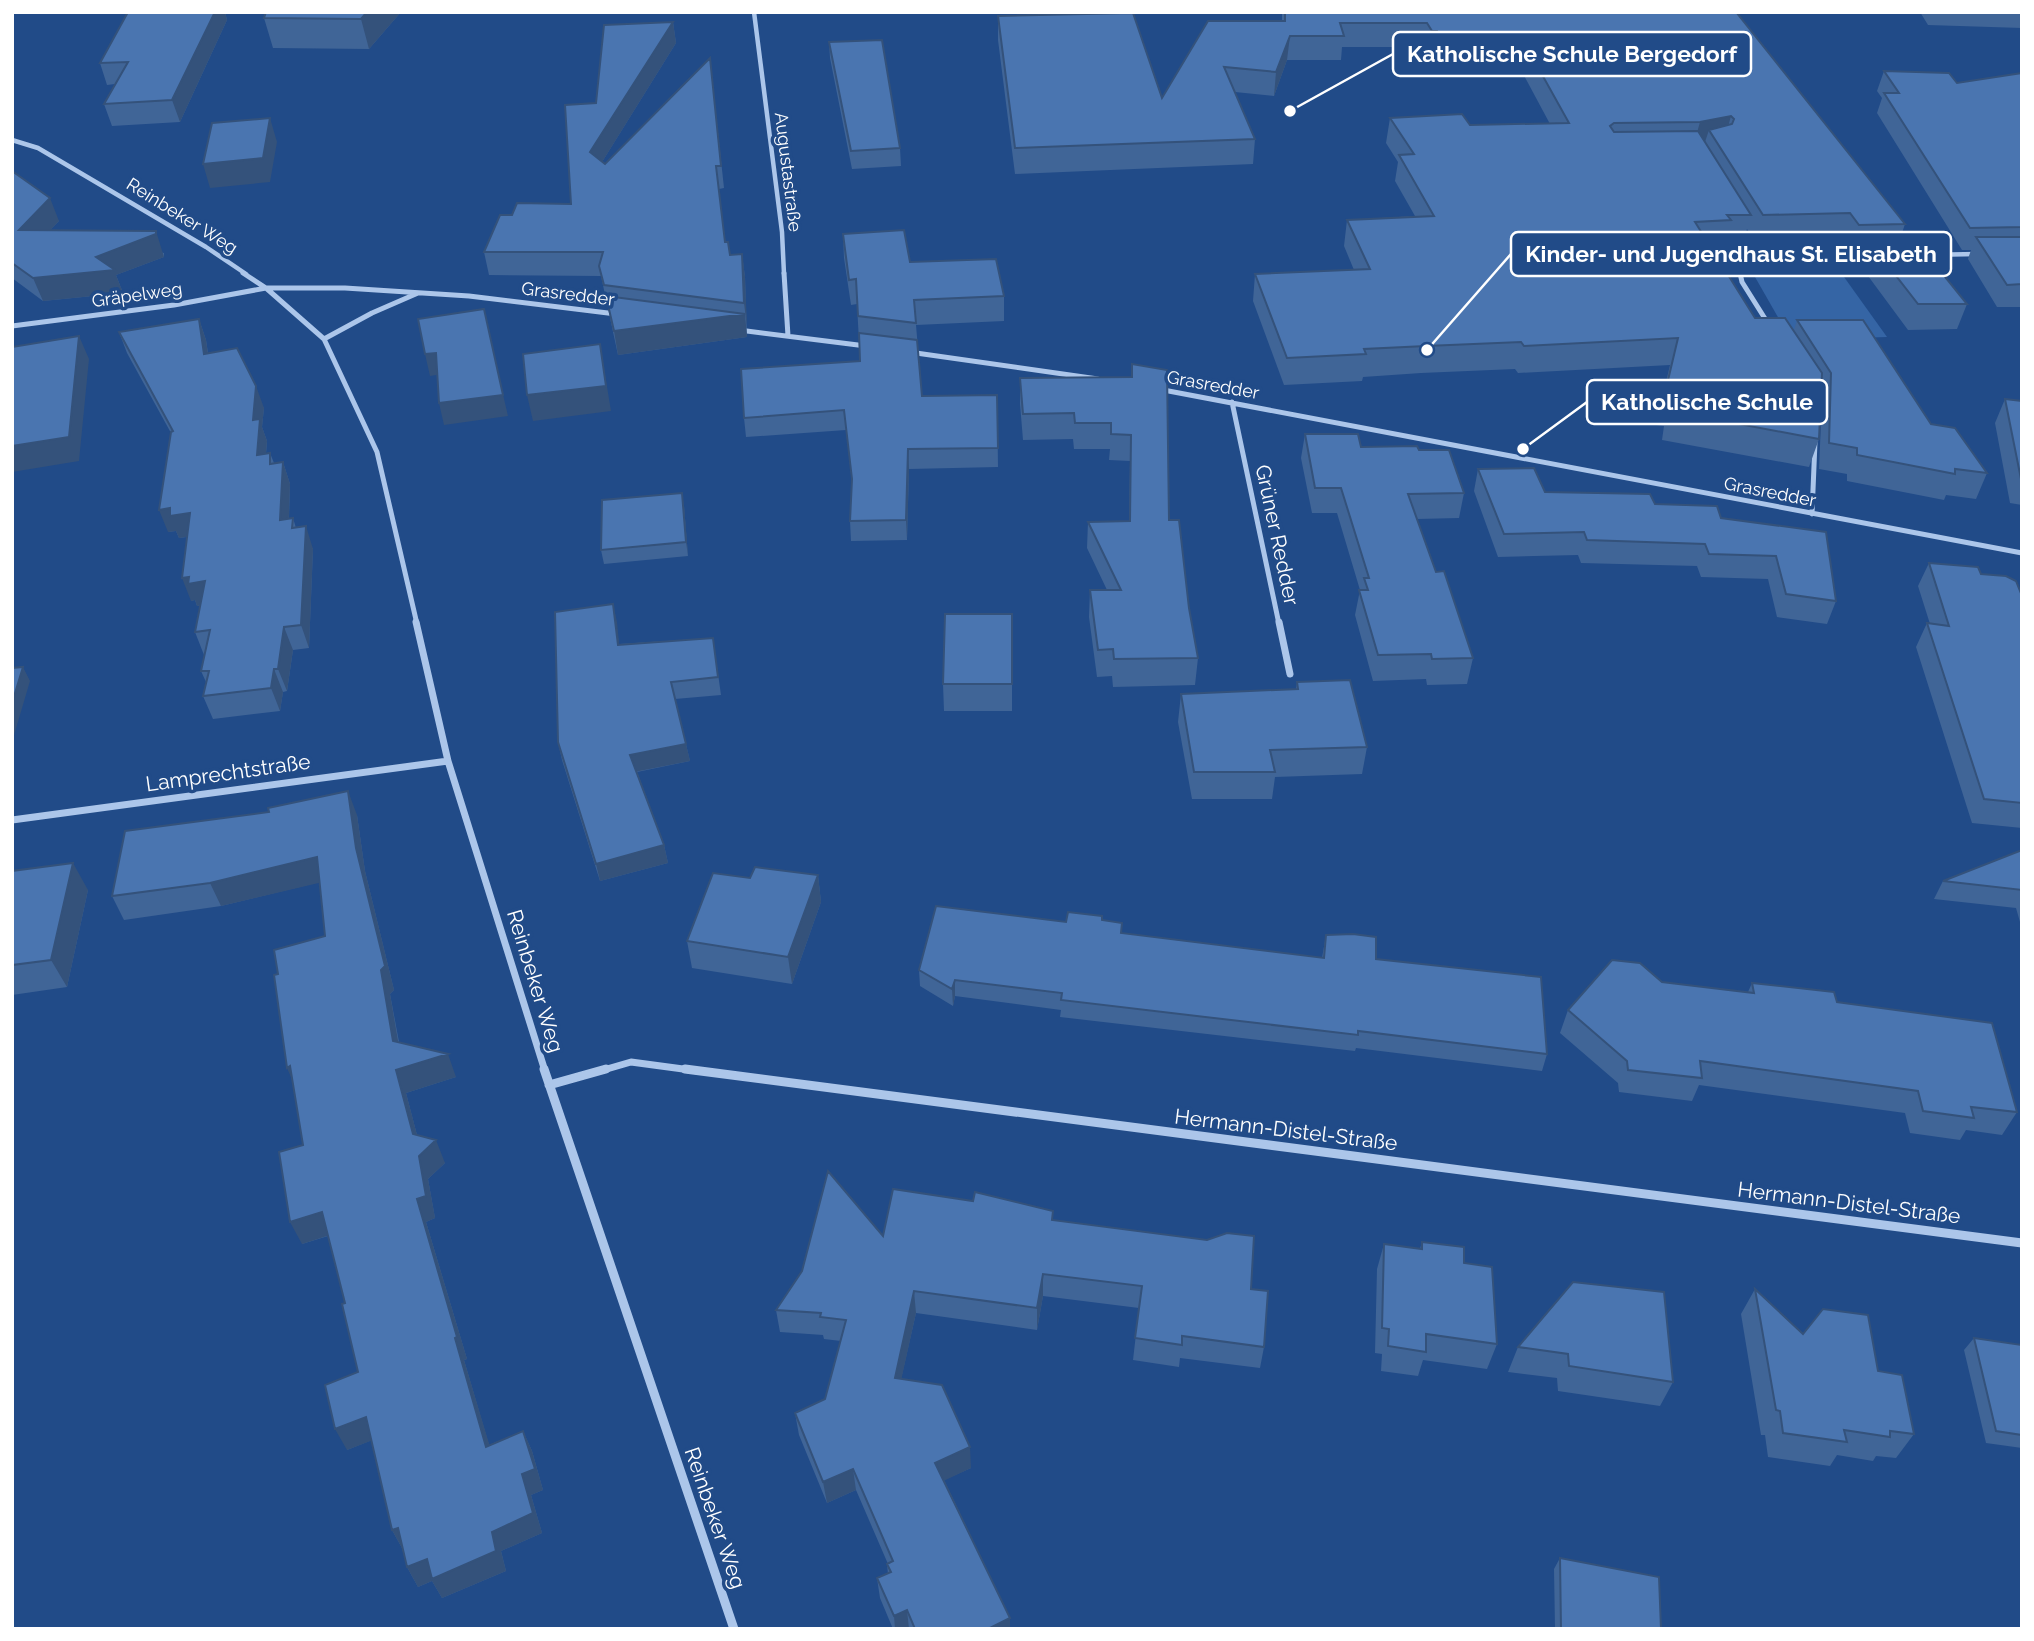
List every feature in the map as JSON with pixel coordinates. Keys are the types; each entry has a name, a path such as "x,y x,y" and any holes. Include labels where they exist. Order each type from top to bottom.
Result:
{"street":[{"name":"Augustastraße","path":"754,12 782,232 788,336"},
{"name":"Reinbeker Weg","path":"12,139 38,148 206,247 266,288 324,339 377,452 448,761 549,1085 734,1629"},
{"path":"1737,222 1759,257"},
{"path":"1916,255 1982,254"},
{"path":"1770,327 1742,282 1739,264 1759,257 1877,256"},
{"name":"Grasredder","path":"266,288 421,292 628,316"},
{"name":"Gräpelweg","path":"12,326 174,305 266,288"},
{"path":"324,339 372,313 421,292"},
{"path":"735,329 880,348"},
{"path":"906,352 1103,380"},
{"name":"Grasredder","path":"1155,388 2022,553"},
{"name":"Grüner Redder","path":"1233,402 1290,674"},
{"path":"1812,514 1815,437"},
{"name":"Lamprechtstraße","path":"12,820 448,761"},
{"name":"Hermann-Distel-Straße","path":"549,1085 631,1062 2022,1243"}],"shaded area":[{"path":"1834,263 1887,337 1791,340 1755,277 1760,269 1780,264"}],"building":[{"path":"128,12 215,12 172,100 104,104 128,62 100,63"},
{"path":"266,12 367,12 361,19 264,18"},
{"path":"1285,12 1736,12 1905,224 1859,225 1850,213 1763,215 1709,130 1732,124 1734,119 1731,116 1700,122 1614,123 1610,126 1614,132 1698,131 1751,215 1727,215 1731,220 1695,222 1755,318 1785,318 1822,373 1819,439 1670,411 1673,398 1664,397 1678,338 1524,346 1521,342 1364,349 1366,354 1287,358 1255,274 1370,269 1347,220 1434,216 1399,155 1414,154 1390,118 1462,114 1470,125 1569,123 1525,44 1519,44 1515,38 1508,35 1440,36 1437,31 1432,31 1427,23 1340,23 1344,36 1290,36 1276,72 1224,67 1255,139 1015,148 998,16 1133,13 1162,98 1208,21 1285,21"},
{"path":"673,22 590,152 605,164 710,58 721,166 716,166 725,242 728,242 730,255 742,254 744,303 604,285 599,266 603,252 484,252 500,215 512,215 517,203 571,204 565,105 596,103 604,25"},
{"path":"882,40 900,148 851,151 829,42"},
{"path":"1884,71 1949,73 1957,83 2022,73 2022,227 1970,228 1884,93 1899,93"},
{"path":"270,118 263,158 203,164 212,123"},
{"path":"12,171 50,198 19,230 156,231 156,234 96,257 115,270 33,278 12,263"},
{"path":"904,230 910,262 996,259 1004,296 914,300 916,323 858,316 856,279 849,280 843,234"},
{"path":"1865,236 1912,236 1967,304 1918,304"},
{"path":"1976,237 2022,237 2022,284 2007,285"},
{"path":"606,296 745,314 614,331"},
{"path":"484,309 503,395 439,403 436,353 425,354 418,319"},
{"path":"199,319 204,354 237,348 256,386 253,420 260,419 257,455 270,453 270,464 283,462 280,520 293,518 292,528 306,526 301,625 284,627 278,669 274,669 271,688 203,696 209,671 201,671 210,630 195,632 205,581 188,584 189,577 182,578 190,513 170,516 170,508 159,510 173,431 119,332"},
{"path":"1797,320 1863,320 1931,424 1955,428 1987,473 1955,469 1955,474 1857,455 1857,448 1829,443 1831,373"},
{"path":"859,333 917,340 922,396 997,395 998,448 908,449 906,520 850,521 852,479 844,410 744,418 741,369 860,361"},
{"path":"79,336 69,437 12,446 12,347"},
{"path":"600,344 606,386 527,395 523,354"},
{"path":"1132,364 1167,370 1169,520 1179,520 1198,658 1114,659 1113,649 1098,650 1090,590 1121,590 1088,522 1130,521 1131,435 1111,434 1111,423 1075,423 1074,413 1023,414 1020,378 1132,377"},
{"path":"2005,399 2022,401 2022,479 2021,479"},
{"path":"1305,434 1358,434 1361,447 1417,446 1419,450 1449,450 1464,493 1408,494 1436,572 1444,571 1473,658 1432,659 1431,654 1378,655 1359,590 1368,590 1364,578 1369,578 1341,488 1315,488"},
{"path":"1534,468 1545,492 1650,494 1655,504 1717,506 1721,518 1826,532 1836,601 1786,594 1776,556 1709,554 1705,544 1587,540 1584,532 1504,534 1478,469"},
{"path":"682,493 686,542 601,550 602,500"},
{"path":"1929,563 1978,567 1981,574 2006,576 2016,581 2022,596 2022,803 1984,799 1927,623 1949,626"},
{"path":"613,604 618,645 713,638 718,677 671,682 686,744 630,755 664,845 596,864 558,742 555,612"},
{"path":"945,614 1012,614 1012,684 943,684"},
{"path":"23,667 12,703 12,668"},
{"path":"1350,680 1367,747 1270,750 1275,772 1194,772 1181,694 1298,689 1297,682"},
{"path":"348,791 356,848 385,966 381,970 393,1041 448,1054 396,1070 413,1134 436,1140 419,1156 426,1196 417,1199 457,1337 455,1338 486,1447 523,1431 535,1469 522,1474 533,1513 492,1532 496,1551 432,1579 427,1559 407,1567 398,1528 392,1530 366,1417 335,1429 325,1385 358,1372 342,1304 345,1303 322,1212 290,1222 279,1152 303,1145 290,1066 287,1068 274,975 278,974 274,950 325,936 317,857 210,883 112,896 125,831 269,812 268,808"},
{"path":"2022,850 2022,890 1943,881"},
{"path":"73,863 51,960 12,965 12,871"},
{"path":"755,867 818,875 788,957 687,941 713,873 750,878"},
{"path":"936,906 1066,922 1068,912 1102,916 1102,920 1122,923 1121,933 1324,958 1326,935 1376,937 1376,959 1541,977 1547,1054 1061,1000 1062,993 955,980 952,989 919,970"},
{"path":"1612,960 1640,963 1662,982 1754,993 1752,983 1834,992 1837,1002 1992,1023 2017,1112 1971,1107 1974,1118 1923,1111 1918,1091 1700,1061 1702,1078 1628,1070 1627,1061 1568,1010"},
{"path":"828,1171 883,1236 893,1189 973,1201 975,1192 1053,1211 1052,1220 1207,1240 1227,1233 1254,1236 1251,1289 1268,1291 1264,1347 1182,1336 1182,1345 1135,1338 1142,1286 1043,1274 1037,1308 914,1291 895,1378 942,1385 970,1447 935,1463 1010,1618 988,1629 915,1629 907,1610 894,1616 877,1578 891,1572 887,1564 893,1561 853,1469 823,1482 795,1413 825,1399 846,1320 820,1317 821,1313 776,1310 802,1271"},
{"path":"1422,1242 1464,1247 1464,1263 1492,1267 1497,1344 1426,1334 1426,1352 1388,1346 1389,1329 1382,1328 1384,1244 1422,1249"},
{"path":"1573,1282 1664,1292 1673,1382 1569,1366 1568,1354 1518,1347"},
{"path":"1755,1289 1803,1334 1823,1309 1868,1315 1878,1371 1902,1375 1914,1434 1890,1431 1890,1437 1844,1430 1847,1442 1783,1433 1780,1411 1776,1410"},
{"path":"1974,1338 2022,1345 2022,1435 1996,1431"},
{"path":"1560,1558 1659,1577 1661,1629 1561,1629"}],"place":[{"name":"Katholische Schule Bergedorf","path":"1290,111"},
{"name":"Kinder- und Jugendhaus St. Elisabeth","path":"1427,350"},
{"name":"Katholische Schule","path":"1523,449"}]}
